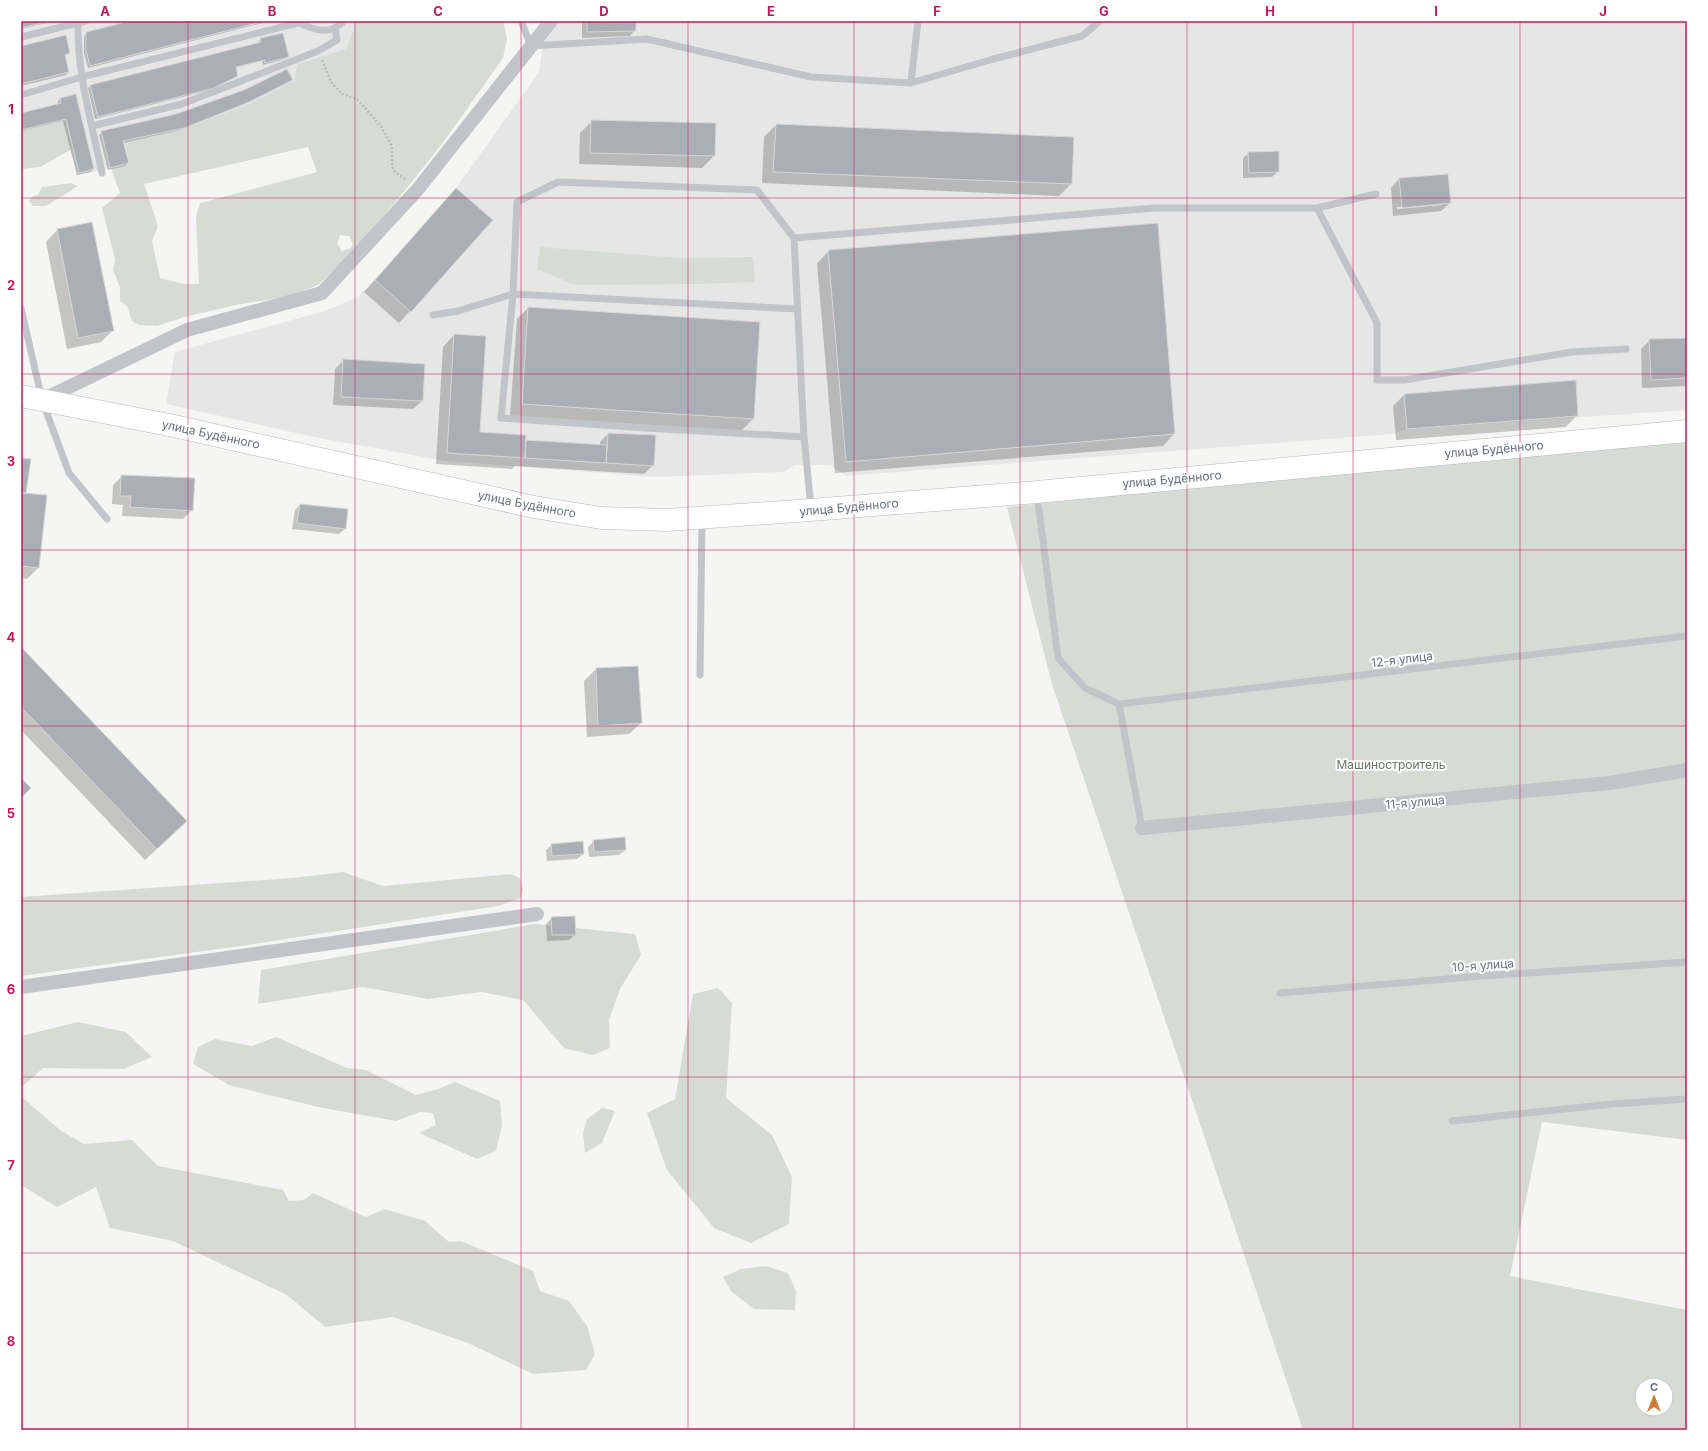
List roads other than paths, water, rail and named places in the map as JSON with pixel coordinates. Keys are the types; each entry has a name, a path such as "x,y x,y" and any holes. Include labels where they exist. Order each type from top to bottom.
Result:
{"main road":[{"name":"улица Будённого","path":"21,396 174,426 534,507 601,518 667,520 1037,492 1687,431"}],"street":[{"path":"42,400 187,330 322,293 418,189 551,21"},
{"name":"11-я улица","path":"1142,828 1609,783 1687,770"},
{"path":"21,987 538,914"}],"lane":[{"path":"21,95 82,77 298,22 317,31 335,29 342,23 342,21"},
{"path":"521,21 531,46 647,39 812,77 911,83 990,60 1082,36 1100,21"},
{"path":"911,83 918,21"},
{"path":"21,37 82,22 78,46 82,77 102,173"},
{"path":"92,126 182,104 318,51 337,40 335,29"},
{"path":"804,436 654,429 501,418 513,294 517,202 558,182 757,190 794,238 804,436 812,510"},
{"path":"794,238 1155,208 1317,208 1376,194"},
{"path":"1317,208 1377,323 1377,380 1404,380 1572,352 1626,349"},
{"path":"433,315 458,311 513,294 797,309"},
{"path":"21,308 42,400 69,473 107,519"},
{"path":"1037,492 1058,658 1085,688 1119,704 1142,828"},
{"path":"700,675 702,517"},
{"name":"12-я улица","path":"1119,704 1687,636"},
{"name":"10-я улица","path":"1280,993 1491,975 1687,962"},
{"path":"1452,1121 1612,1104 1687,1099"}],"park label":[{"name":"Машиностроитель","path":"1391,764"}]}
